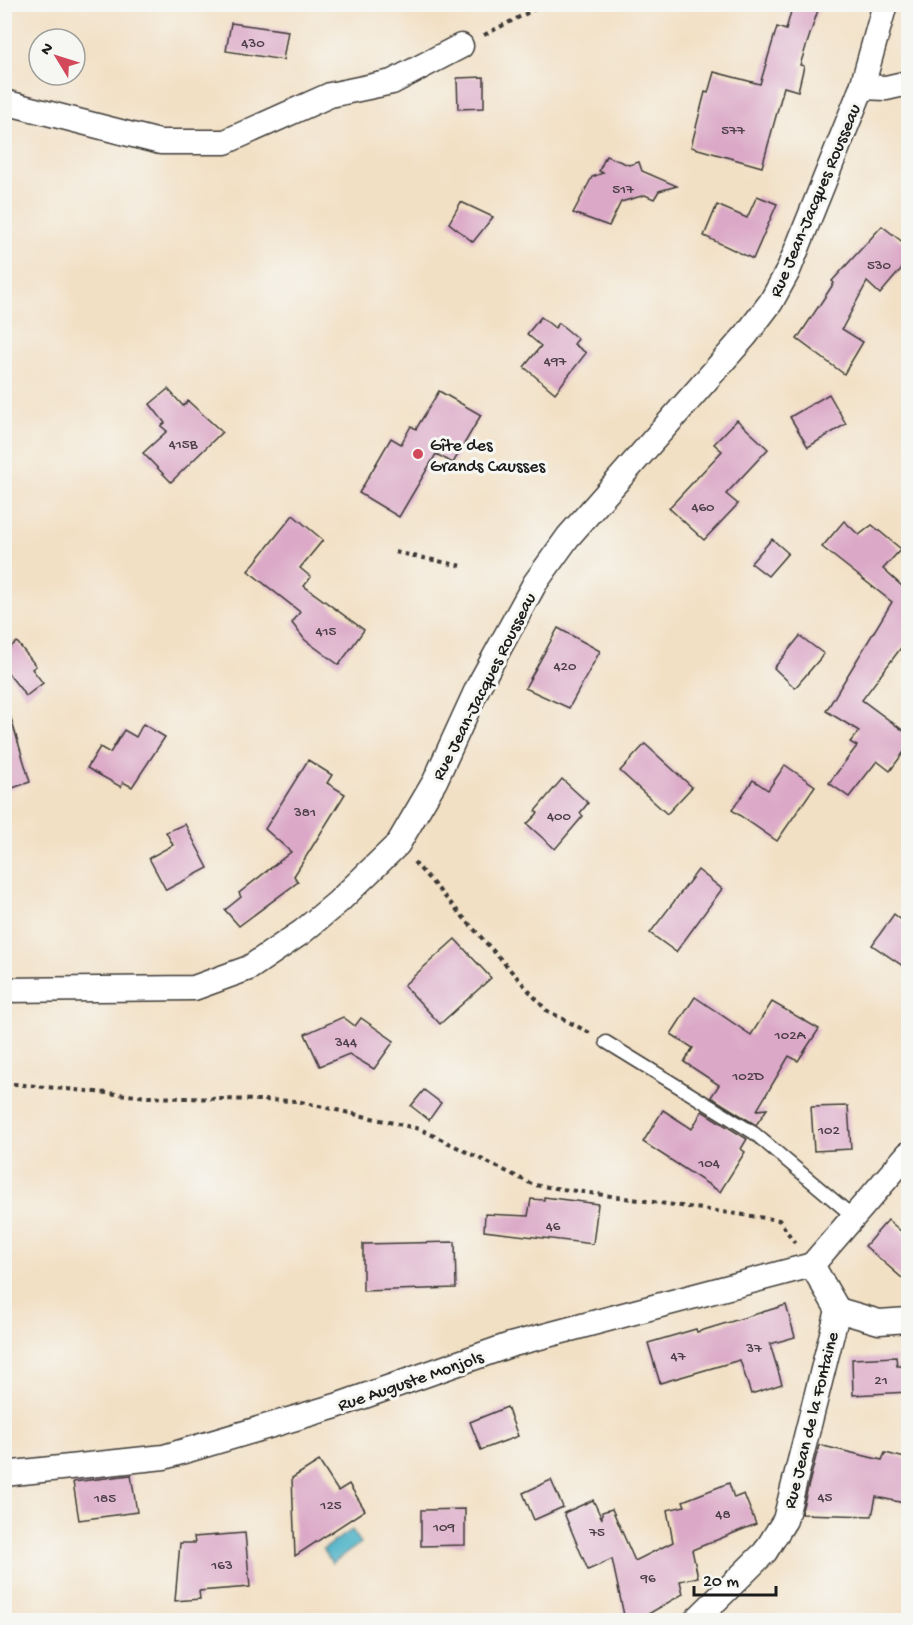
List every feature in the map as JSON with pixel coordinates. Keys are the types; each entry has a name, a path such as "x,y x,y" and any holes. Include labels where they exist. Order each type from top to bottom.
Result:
{"street":[{"name":"Rue Jean-Jacques Rousseau","path":"4,990 194,988 249,968 302,932 338,902 398,844 435,781 478,687 535,583 568,537 739,344 771,302 788,271 862,87 885,4"},
{"path":"4,102 160,142 225,142 330,95 392,82 461,46"},
{"path":"862,87 886,88 909,83"},
{"path":"812,1265 909,1154"},
{"name":"Rue Jean de la Fontaine","path":"696,1620 765,1552 785,1520 837,1310 812,1265"},
{"name":"Rue Auguste Monjols","path":"4,1474 164,1456 336,1406 510,1345 812,1265"},
{"path":"837,1310 879,1322 909,1320"}],"lane":[{"path":"606,1042 754,1133 855,1218"}],"path":[{"path":"461,46 545,4"},
{"path":"395,552 462,566"},
{"path":"398,844 546,1010 606,1042"},
{"path":"4,1083 148,1096 297,1101 420,1129 534,1185 779,1220 812,1265"}],"water":[{"path":"352,1530 361,1543 332,1563 323,1549"}],"building":[{"path":"793,4 820,4 800,65 804,66 798,91 784,87 762,167 691,147 705,92 708,93 714,72 760,84 777,27 786,30"},
{"path":"231,23 288,31 283,60 226,51"},
{"path":"484,77 484,108 458,109 457,78"},
{"path":"606,156 629,165 639,162 642,171 677,186 659,191 654,199 645,195 621,202 609,226 573,213 592,177 603,173 599,171"},
{"path":"757,196 777,204 753,259 704,236 717,205 747,218"},
{"path":"461,202 493,217 473,242 449,223"},
{"path":"882,226 909,247 909,260 880,294 867,282 842,329 863,342 844,374 797,339 834,283 832,281"},
{"path":"541,317 555,328 559,323 578,339 574,344 586,353 555,393 524,367 541,346 527,334"},
{"path":"168,389 183,406 188,401 222,432 171,482 143,453 167,431 161,426 165,423 150,404"},
{"name":"Gîte des Grands Causses","path":"439,391 481,415 453,463 436,454 399,517 359,493 391,438 401,444 411,426 416,429"},
{"path":"829,394 846,424 808,447 790,417"},
{"path":"737,420 768,449 726,494 738,504 704,540 669,508 722,451 714,444"},
{"path":"293,515 323,540 300,568 311,577 304,586 364,630 339,665 305,640 292,623 300,612 248,571"},
{"path":"844,521 859,535 872,525 901,549 883,569 902,586 909,575 909,637 862,700 909,735 909,745 890,771 877,761 849,797 829,783 857,746 850,742 859,731 826,711 892,602 822,547"},
{"path":"772,539 788,553 768,576 751,563"},
{"path":"558,628 600,651 569,708 525,688"},
{"path":"800,636 824,654 795,688 774,668"},
{"path":"17,642 36,666 32,669 43,683 26,696 4,668 4,652"},
{"path":"10,715 30,782 4,791 4,716"},
{"path":"143,724 165,737 132,787 123,782 121,787 87,768 100,747 110,753 124,730 136,737"},
{"path":"645,744 692,787 667,814 620,771"},
{"path":"308,760 332,775 327,783 345,794 294,876 298,882 239,926 225,910 241,897 239,893 291,852 265,829"},
{"path":"785,765 815,786 777,841 732,810 753,780 768,790"},
{"path":"562,779 588,803 580,813 583,816 555,849 527,824 538,813 535,811"},
{"path":"185,824 208,868 166,890 149,858 173,845 166,832"},
{"path":"698,870 722,889 676,952 650,933"},
{"path":"894,914 909,926 909,970 872,945"},
{"path":"455,939 491,978 440,1024 404,985"},
{"path":"695,997 751,1035 772,1002 819,1029 798,1061 789,1056 757,1110 767,1109 756,1125 711,1097 719,1085 684,1062 693,1048 671,1034"},
{"path":"343,1017 355,1026 361,1018 394,1041 374,1069 349,1054 320,1066 305,1034"},
{"path":"424,1090 441,1103 429,1120 411,1106"},
{"path":"848,1106 851,1149 814,1151 811,1107"},
{"path":"663,1110 692,1129 702,1111 747,1139 741,1149 745,1152 720,1192 643,1142"},
{"path":"544,1197 598,1204 593,1244 484,1231 485,1214 528,1216 531,1199 544,1200"},
{"path":"888,1220 909,1238 909,1284 865,1246"},
{"path":"455,1242 456,1288 363,1291 363,1244"},
{"path":"786,1305 795,1337 770,1344 782,1384 751,1394 740,1360 660,1383 648,1343 696,1329 697,1332"},
{"path":"896,1357 897,1366 909,1366 909,1392 853,1395 852,1359"},
{"path":"507,1407 518,1436 481,1450 470,1422"},
{"path":"819,1445 882,1460 885,1453 909,1459 909,1504 876,1497 872,1516 801,1514"},
{"path":"319,1461 338,1491 349,1484 365,1510 295,1556 292,1478"},
{"path":"131,1475 137,1512 79,1520 73,1482"},
{"path":"551,1480 563,1507 534,1520 523,1493"},
{"path":"729,1483 734,1498 744,1494 756,1524 692,1550 698,1577 680,1581 683,1594 638,1620 625,1620 612,1559 588,1570 564,1513 593,1500 602,1519 602,1512 612,1509 635,1561 673,1542 667,1510 685,1506 683,1501"},
{"path":"465,1509 465,1545 421,1546 421,1510"},
{"path":"245,1533 250,1587 199,1591 200,1599 175,1601 180,1543 195,1543 194,1537"}],"place":[{"name":"Gîte des Grands Causses","path":"418,454"}]}
